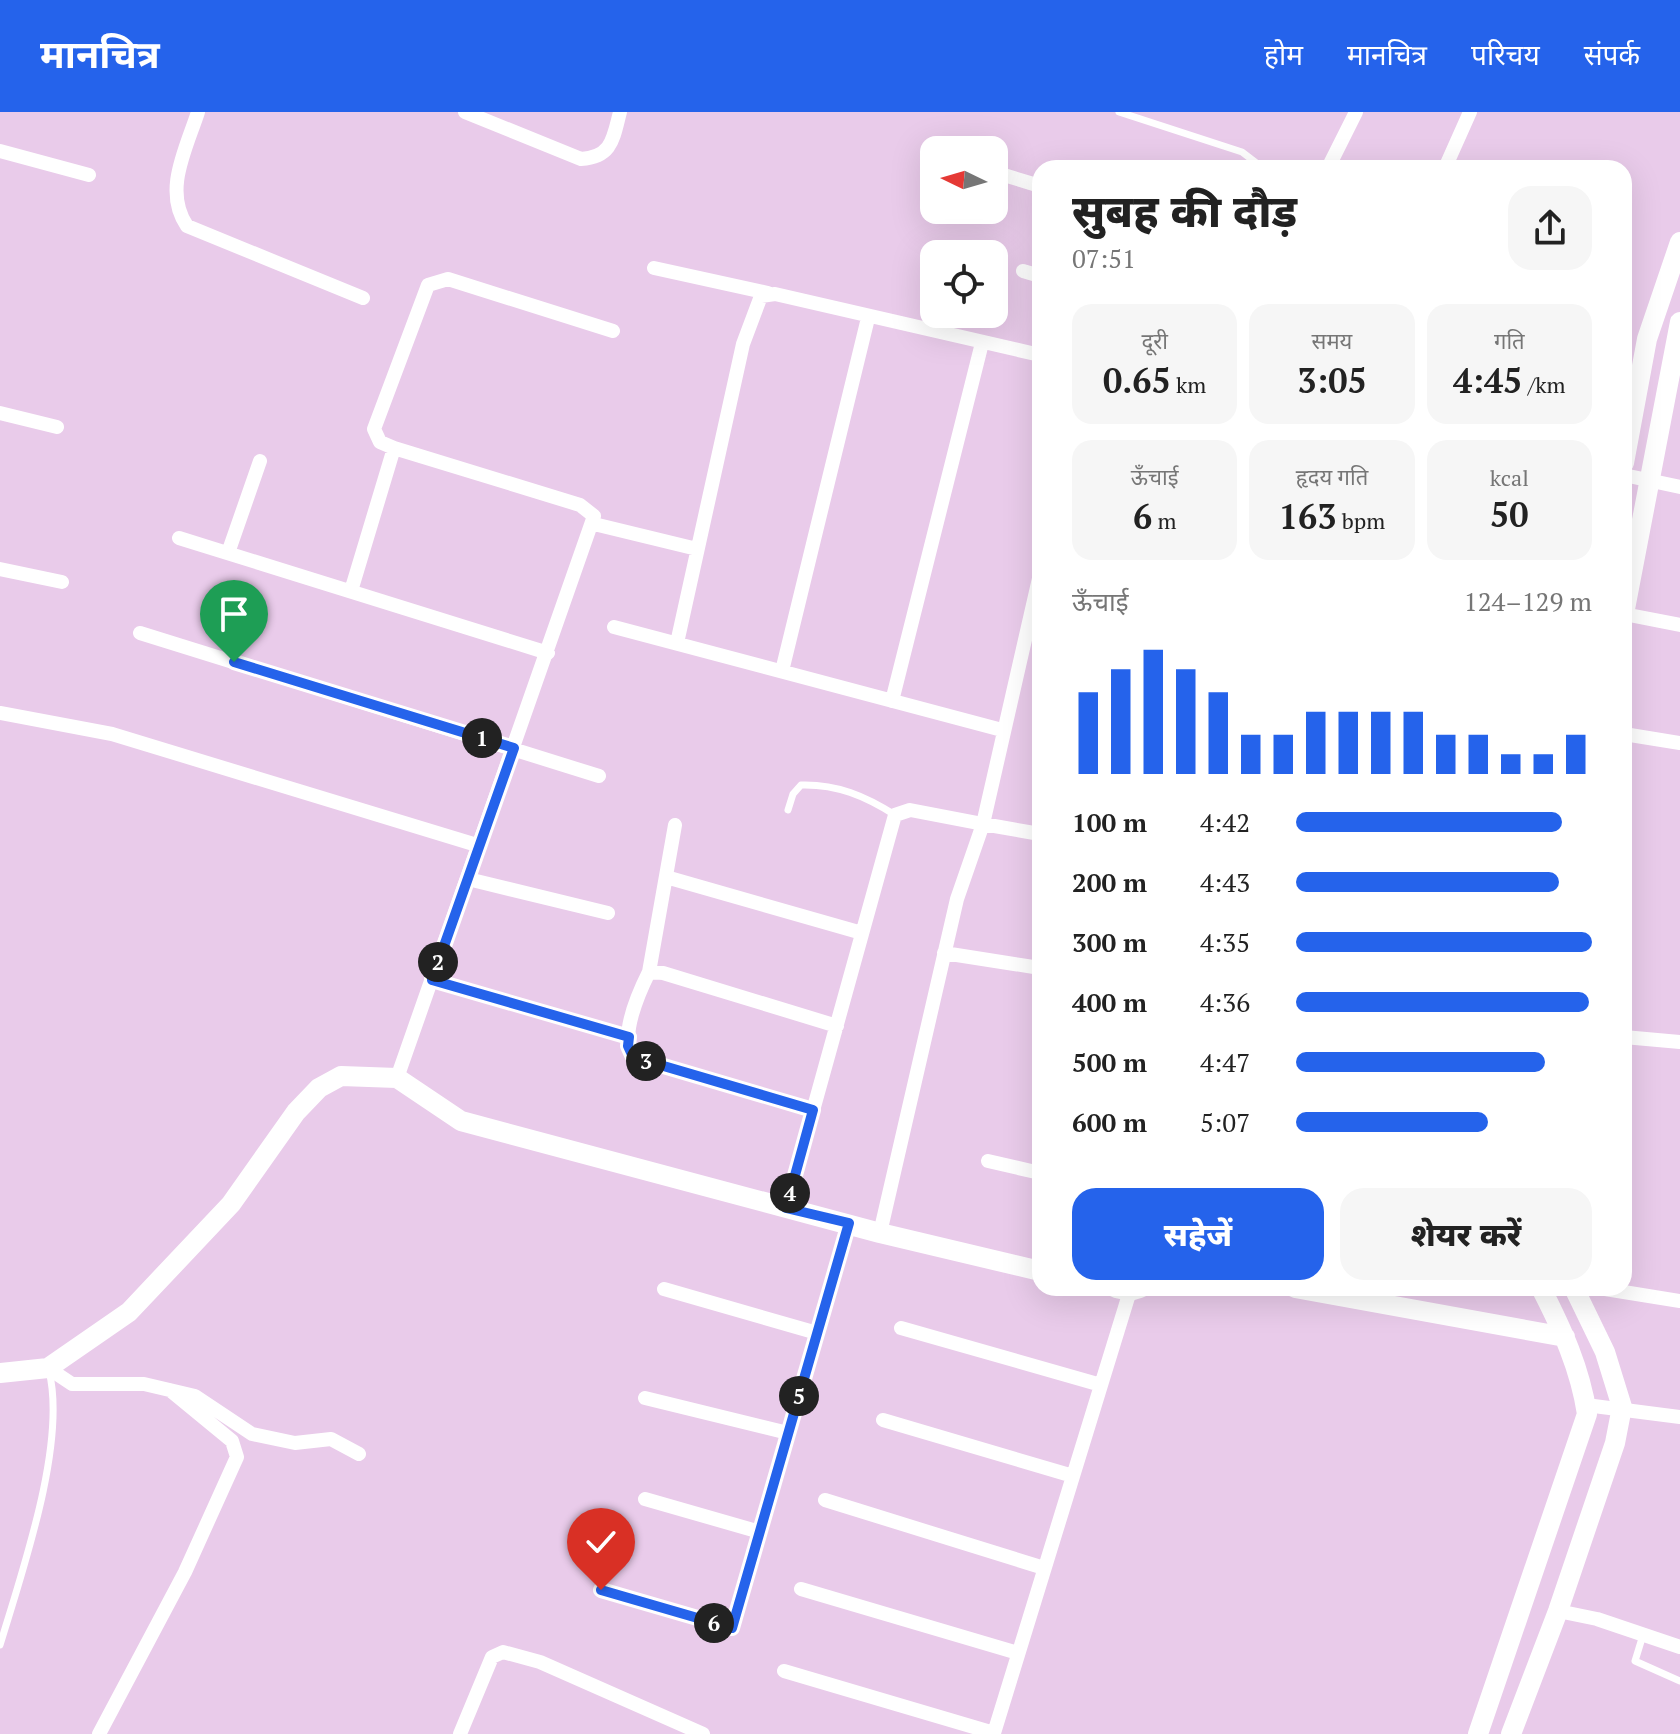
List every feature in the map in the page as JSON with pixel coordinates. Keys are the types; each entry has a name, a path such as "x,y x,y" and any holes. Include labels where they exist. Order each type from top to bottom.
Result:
{"street":[{"path":"198,112 174,186 180,215 187,226 363,298"},
{"path":"465,112 581,159 599,158 609,150 620,112"},
{"path":"1332,160 1356,112"},
{"path":"1449,160 1470,112"},
{"path":"0,151 89,175"},
{"path":"1008,176 1032,184"},
{"path":"1632,420 1647,339 1680,242"},
{"path":"654,268 1032,353"},
{"path":"1023,271 1032,274"},
{"path":"397,1078 594,524 594,516 580,505 394,448 380,442 374,429 428,285 448,279 613,331"},
{"path":"677,643 743,344 757,302 768,293"},
{"path":"782,671 868,318"},
{"path":"1632,569 1680,322"},
{"path":"1647,339 1676,346"},
{"path":"892,701 982,343"},
{"path":"0,413 57,427"},
{"path":"351,591 394,448"},
{"path":"228,553 260,461"},
{"path":"1632,477 1680,487"},
{"path":"594,524 697,549"},
{"path":"179,538 548,653"},
{"path":"0,569 62,582"},
{"path":"880,1233 957,899 983,824 1032,607"},
{"path":"1632,616 1680,625"},
{"path":"614,627 1002,730"},
{"path":"140,633 599,776"},
{"path":"0,713 112,734 480,846"},
{"path":"1632,735 1680,743"},
{"path":"786,1208 895,815 910,810 1032,833"},
{"path":"675,825 649,972 639,994 629,1037 628,1046 633,1057 813,1110"},
{"path":"666,877 862,933"},
{"path":"468,879 608,913"},
{"path":"944,953 1032,967"},
{"path":"649,972 663,973 837,1026"},
{"path":"432,980 629,1037"},
{"path":"1632,1038 1680,1042"},
{"path":"0,1373 48,1368 129,1312 231,1204 296,1112 319,1088 341,1076 397,1078 461,1121 880,1233 1032,1269"},
{"path":"988,1161 1032,1171"},
{"path":"601,1590 732,1628 849,1223"},
{"path":"664,1289 817,1333"},
{"path":"1632,1293 1680,1301"},
{"path":"784,1671 994,1733 1127,1296"},
{"path":"1339,1296 1565,1337"},
{"path":"1478,1734 1528,1595 1587,1414 1565,1337 1545,1296"},
{"path":"1511,1734 1558,1611 1615,1443 1622,1407 1605,1352 1578,1296"},
{"path":"901,1328 1101,1385"},
{"path":"48,1368 72,1384 144,1384 195,1396 252,1434 295,1443 331,1439 359,1454"},
{"path":"99,1734 185,1572 237,1457 232,1441 170,1390"},
{"path":"645,1398 788,1433"},
{"path":"1586,1405 1622,1407 1680,1417"},
{"path":"883,1420 1073,1476"},
{"path":"645,1499 760,1532"},
{"path":"825,1500 1044,1568"},
{"path":"801,1589 1018,1653"},
{"path":"1558,1611 1680,1647"},
{"path":"460,1734 492,1657 503,1652 540,1662 703,1734"}],"lane":[{"path":"1119,112 1242,152 1252,160"},
{"path":"788,810 793,794 801,785 814,785 856,793 895,815"},
{"path":"0,1645 23,1569 48,1459 55,1396 48,1368"},
{"path":"1643,1635 1635,1661 1680,1681"}],"route":[{"path":"234,662 514,748 432,980 629,1037 628,1046 633,1057 813,1110 786,1208 849,1223 732,1628 601,1590"}]}
